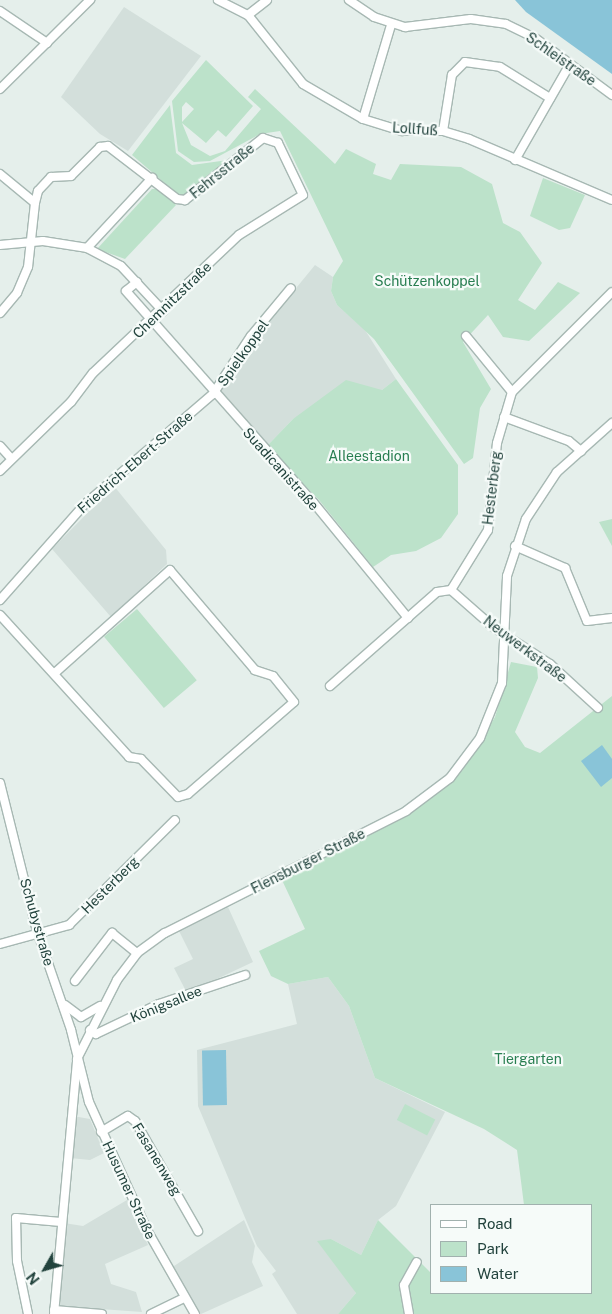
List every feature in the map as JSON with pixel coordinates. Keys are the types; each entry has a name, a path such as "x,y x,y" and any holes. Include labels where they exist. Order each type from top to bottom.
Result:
{"street":[{"path":"0,89 90,0"},
{"path":"218,0 248,15 267,0"},
{"path":"349,0 391,25 363,119"},
{"path":"0,11 46,43"},
{"name":"Lollfuß","path":"248,15 295,77 363,119 402,131 443,131 612,200"},
{"name":"Schleistraße","path":"391,25 417,28 486,19 520,30 612,95"},
{"path":"443,131 452,75 465,62 500,66 550,98"},
{"path":"515,160 570,64"},
{"name":"Fehrsstraße","path":"152,178 180,201 263,138"},
{"name":"Chemnitzstraße","path":"0,472 10,457 71,402 92,373 163,311 240,235 281,208 302,198 302,189 278,143 263,138"},
{"path":"0,313 17,293 28,267 38,191 51,177 71,176 100,147 108,146 152,178 87,248"},
{"path":"0,174 35,203"},
{"path":"0,245 31,241 87,248 111,259 137,282 163,311"},
{"name":"Suadicanistraße","path":"137,282 126,291 154,319 213,394 313,502 408,618"},
{"name":"Spielkoppel","path":"213,394 251,336 291,288"},
{"name":"Hesterberg","path":"451,590 488,530 504,417 512,392 612,292"},
{"path":"466,336 512,392"},
{"name":"Friedrich-Ebert-Straße","path":"0,600 84,504 213,394"},
{"path":"504,417 568,441 581,451"},
{"name":"Flensburger Straße","path":"54,1312 77,1059 107,998 137,953 165,933 406,811 440,788 488,722 502,683 506,634 507,576 514,546 542,490 612,423"},
{"path":"0,446 10,457"},
{"path":"514,546 565,568 587,621 612,618"},
{"path":"0,615 56,672 130,757 141,759 178,797 188,794 294,702 273,676 255,670 170,570 56,672"},
{"path":"330,686 438,592 451,590"},
{"name":"Neuwerkstraße","path":"451,590 535,658 550,664 598,708"},
{"name":"Schubystraße","path":"0,783 37,931 61,999 77,1059"},
{"name":"Hesterberg","path":"0,944 37,931 50,933 69,925 175,820"},
{"path":"75,981 112,933 137,953"},
{"name":"Königsallee","path":"90,1030 96,1034 159,1004 244,975"},
{"path":"61,999 81,1017 107,998"},
{"name":"Husumer Straße","path":"77,1059 101,1132 184,1298 195,1314"},
{"name":"Fasanenweg","path":"101,1132 128,1116 135,1121 198,1231"},
{"path":"28,1314 17,1262 16,1218 61,1222"},
{"path":"409,1314 404,1285 417,1262"},
{"path":"151,1314 184,1298"},
{"path":"54,1312 102,1314"}],"shaded area":[{"path":"124,7 201,56 128,151 100,134 61,97"},
{"path":"315,265 333,277 331,291 337,305 365,330 396,379 382,390 293,419 267,446 217,393 243,363 256,337"},
{"path":"114,486 166,550 167,564 111,617 52,549"},
{"path":"228,907 253,962 187,993 174,968 193,959 179,931"},
{"path":"328,977 349,1006 375,1078 445,1112 396,1206 378,1220 361,1255 331,1239 356,1293 338,1314 297,1314 272,1274 276,1271 257,1246 198,1106 197,1050 297,1024 288,984"},
{"path":"73,1116 90,1119 104,1153 90,1160 70,1158"},
{"path":"127,1200 148,1245 105,1264 111,1284 136,1292 142,1312 59,1306 64,1223 83,1226"},
{"path":"244,1220 255,1246 252,1262 263,1286 201,1314 171,1268"}],"green space":[{"name":"Schützenkoppel","path":"206,60 253,106 226,137 218,130 206,143 182,123 191,145 210,156 225,151 261,109 248,97 255,89 335,164 346,149 376,164 373,174 391,180 400,164 461,167 492,184 503,223 520,232 542,263 518,300 535,310 558,282 580,293 529,341 503,337 488,315 463,342 491,389 480,408 473,458 464,464 374,339 337,305 331,291 333,277 343,261 280,131 260,134 210,161 194,162 178,151 172,101","holes":["186,102 194,109 182,122 182,107"]},
{"path":"170,105 176,153 192,165 228,160 182,198 132,155"},
{"path":"543,178 585,195 570,228 559,230 530,216"},
{"path":"152,189 159,189 176,205 125,259 97,249"},
{"name":"Alleestadion","path":"396,379 458,465 458,514 441,538 416,551 391,555 373,567 319,500 267,446 293,419 346,380 382,390"},
{"path":"612,519 612,546 599,522"},
{"path":"137,609 197,680 164,708 104,637"},
{"name":"Tiergarten","path":"511,662 537,667 538,678 515,732 525,747 540,753 612,696 612,1314 338,1314 356,1293 317,1241 331,1239 361,1255 378,1220 430,1272 430,1294 592,1294 592,1204 524,1204 517,1150 484,1129 375,1078 349,1006 328,977 288,984 271,976 259,951 305,929 281,878 400,819 462,771 495,717"},
{"path":"405,1104 435,1119 427,1135 397,1120"}],"water":[{"path":"515,0 612,0 612,74 526,12"},
{"path":"602,745 612,759 612,778 601,787 581,761"},
{"path":"202,1050 226,1050 227,1105 203,1105"}]}
